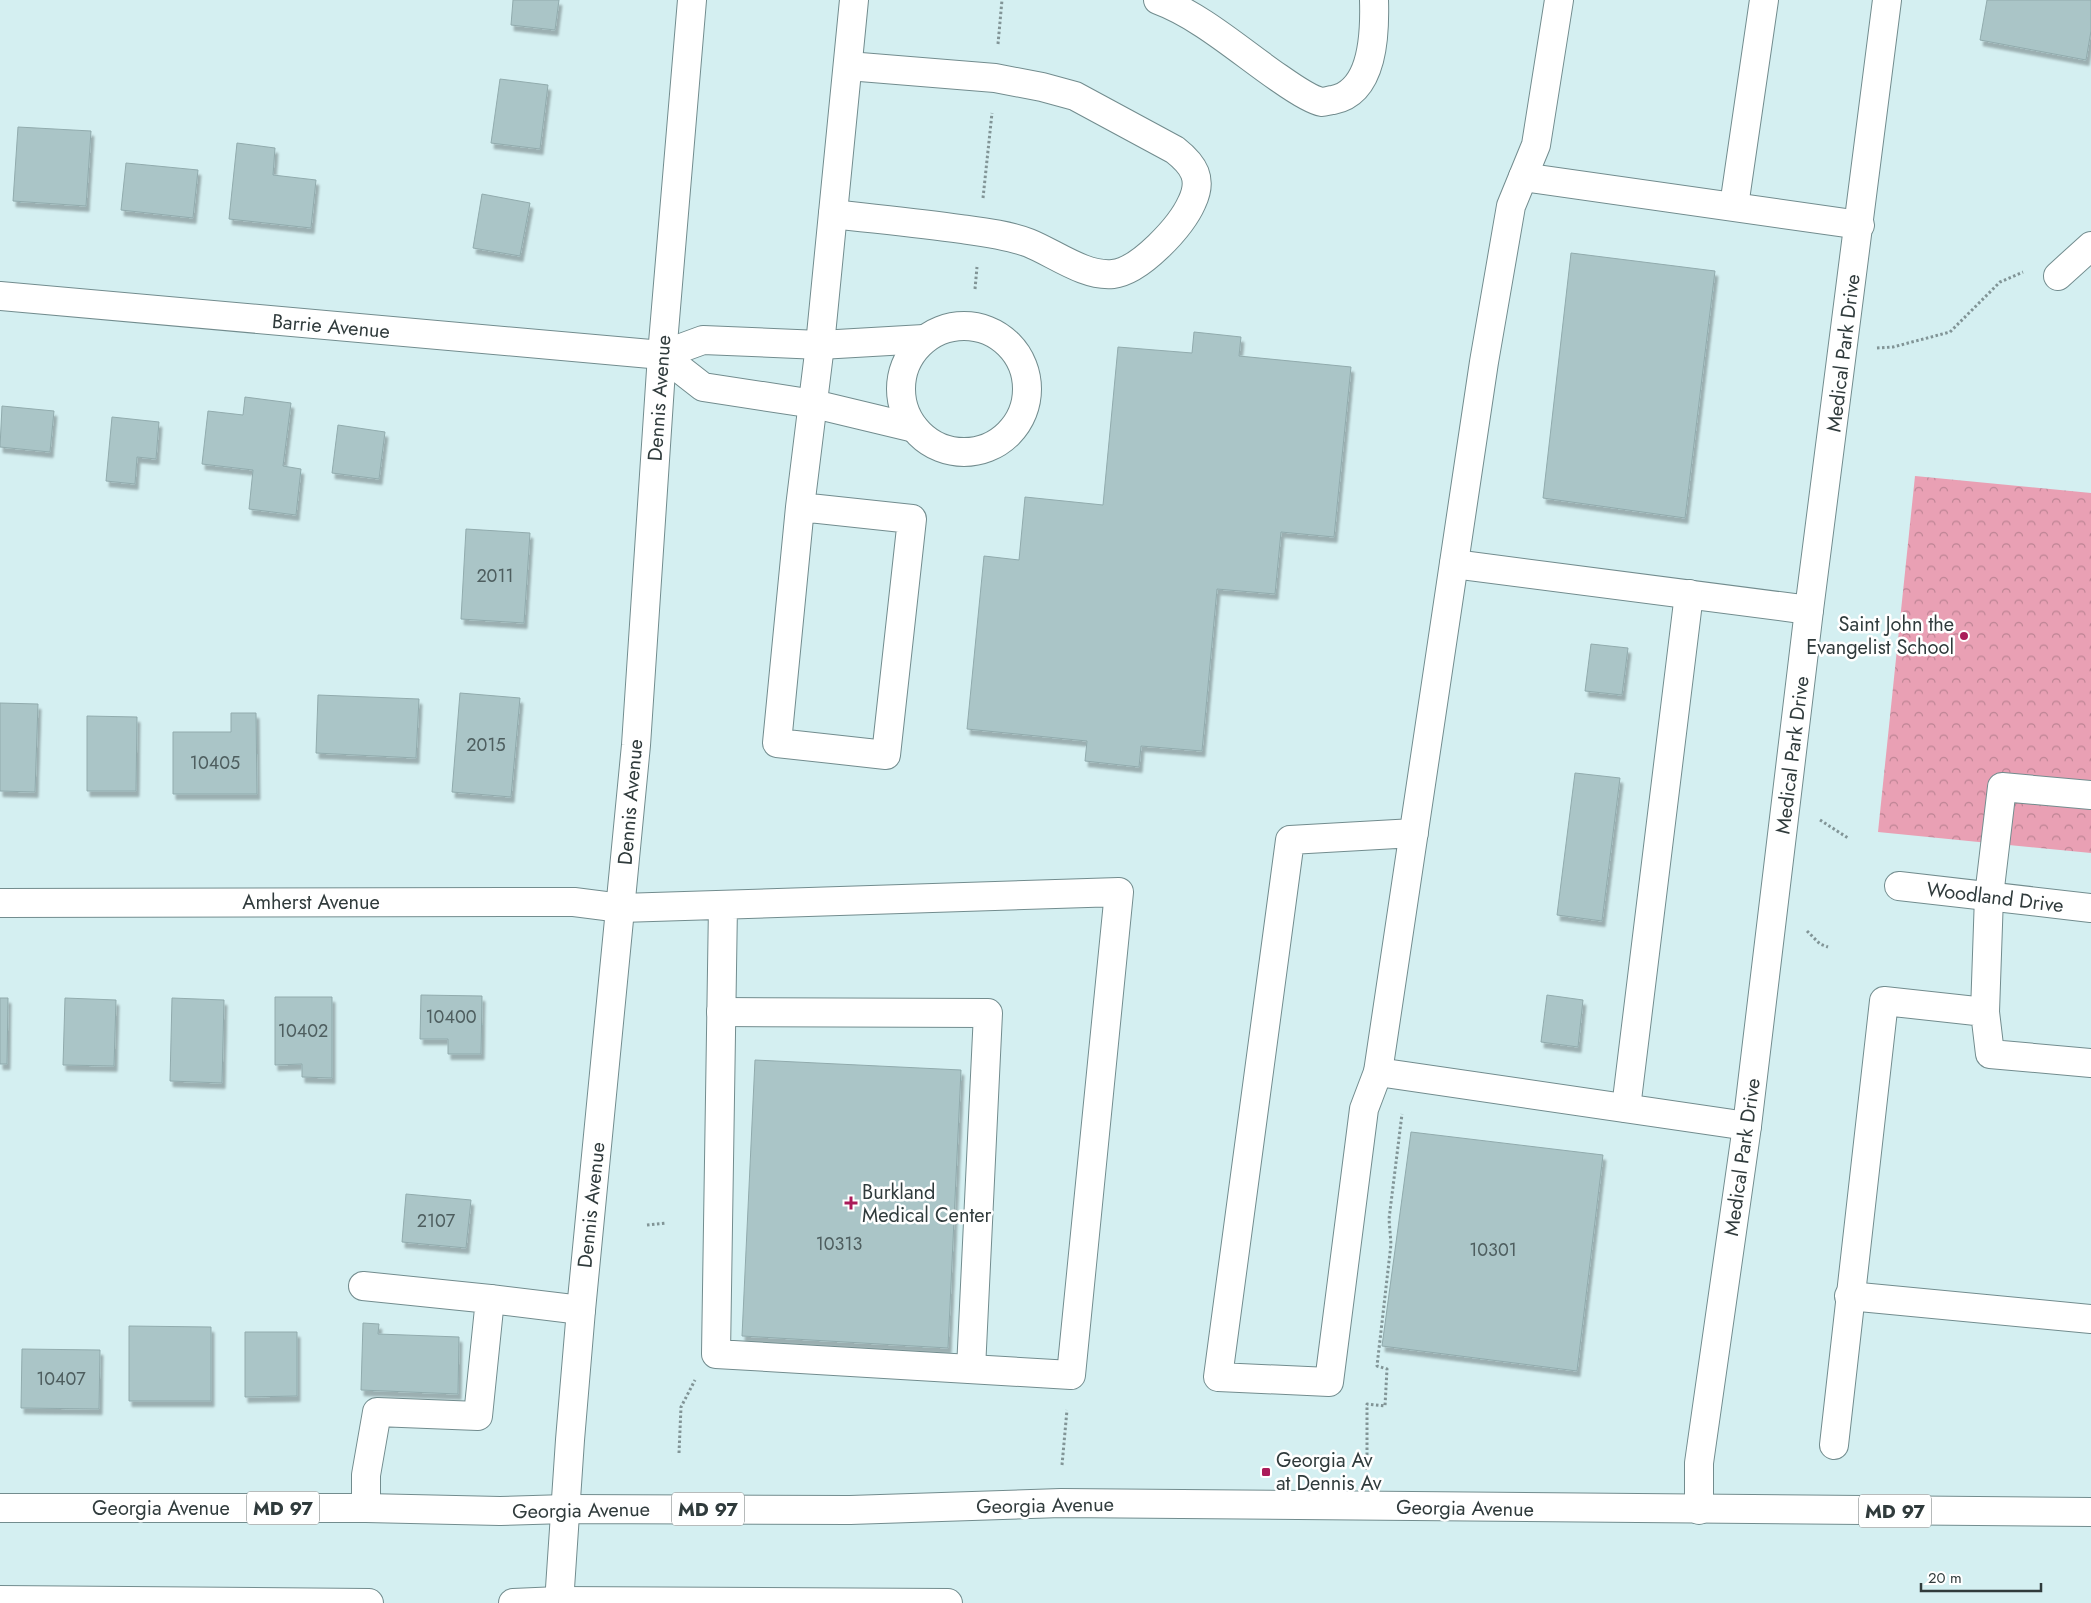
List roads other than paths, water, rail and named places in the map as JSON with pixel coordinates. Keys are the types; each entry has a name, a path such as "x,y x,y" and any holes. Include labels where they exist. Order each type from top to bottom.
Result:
{"street":[{"name":"Dennis Avenue","path":"559,1602 581,1310 636,745 662,356 692,0"},
{"path":"800,507 912,519 886,755 777,744 800,507 814,404 854,0"},
{"path":"1158,0 1213,31 1297,90 1322,102 1344,98 1361,82 1368,62 1374,20 1374,0"},
{"path":"1414,833 1290,840 1218,1377 1329,1382 1364,1108 1378,1072 1414,833 1484,362 1511,206 1536,145 1559,0"},
{"path":"1734,206 1764,0"},
{"name":"Medical Park Drive","path":"1699,1510 1699,1464 1747,1126 1809,610 1860,224 1887,0"},
{"path":"833,214 980,232 1027,242 1095,275 1122,273 1148,256 1186,215 1197,188 1196,175 1190,162 1175,150 1134,126 1075,96 995,78 848,66"},
{"path":"1523,177 1860,224"},
{"path":"2058,276 2091,246"},
{"name":"Barrie Avenue","path":"0,296 662,356"},
{"path":"962,325 981,328 999,336 1014,349 1023,367 1027,386 1025,406 1016,424 1003,439 986,449 976,451 946,450 928,441 914,428 904,411 900,391 903,371 911,353 924,339 942,329 962,325"},
{"path":"662,356 703,340 820,346 924,339"},
{"path":"662,356 703,388 814,404 914,428"},
{"path":"1454,564 1809,610"},
{"path":"1626,1108 1689,594"},
{"path":"2091,795 2002,787 1989,896 1985,1012 1990,1054 2091,1063"},
{"name":"Woodland Drive","path":"1899,886 2091,908"},
{"name":"Amherst Avenue","path":"0,903 574,902 621,908 1119,892 1071,1375 971,1369"},
{"path":"721,1012 988,1013 971,1369 716,1354 721,1012 723,905"},
{"path":"1834,1445 1849,1296 1884,1001 1985,1012"},
{"path":"1378,1072 1747,1126"},
{"path":"363,1286 581,1310"},
{"path":"1849,1296 2091,1319"},
{"path":"366,1508 366,1475 377,1412 478,1416 490,1300"},
{"name":"Georgia Avenue","path":"0,1508 366,1508 500,1512 566,1509 850,1510 1061,1503 2091,1512"},
{"path":"0,1600 369,1603"},
{"path":"513,1603 948,1603"}],"place":[{"name":"Saint John the Evangelist School","path":"1964,636"},
{"name":"Burkland Medical Center","path":"851,1203"},
{"name":"Georgia Av at Dennis Av","path":"1266,1472"}]}
